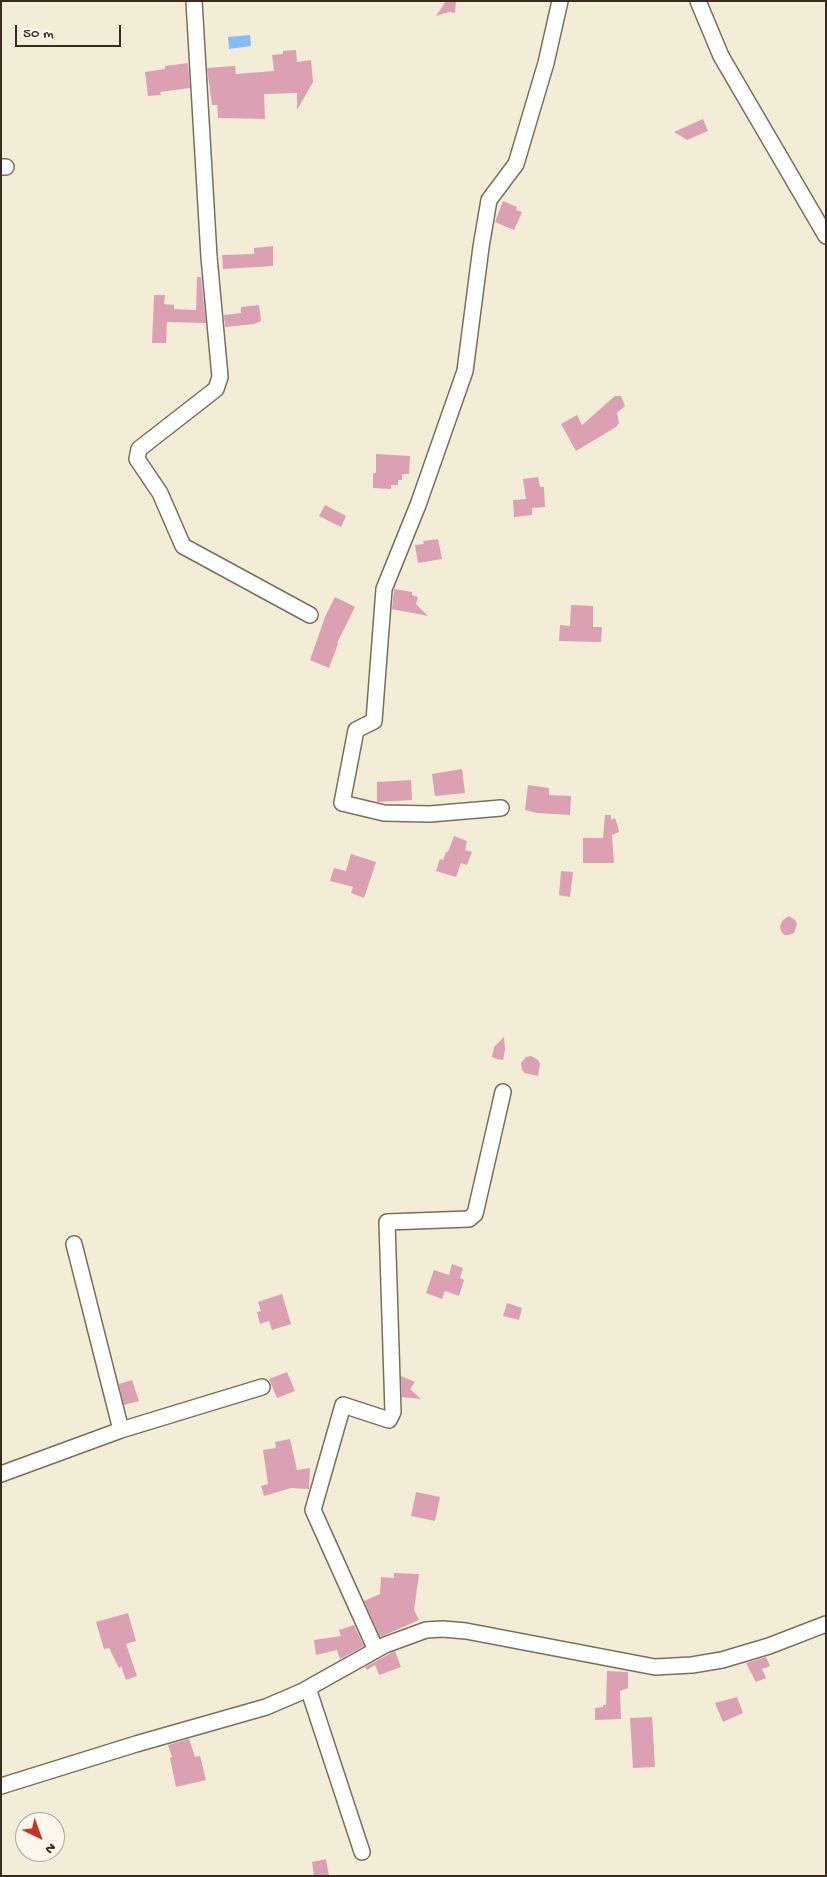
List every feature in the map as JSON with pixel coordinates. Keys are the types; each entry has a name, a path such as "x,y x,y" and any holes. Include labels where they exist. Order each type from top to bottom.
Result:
{"street":[{"path":"194,1 209,258 220,377 216,389 139,449 137,459 160,493 183,546 310,614"},
{"path":"501,808 430,814 384,813 342,803 356,730 374,721 384,589 418,505 465,371 489,200 516,164 546,63 560,1"},
{"path":"698,1 721,56 826,236"},
{"path":"376,1650 314,1510 343,1405 389,1420 393,1412 387,1222 469,1219 475,1214 503,1092"},
{"path":"74,1244 121,1430"},
{"path":"1,1474 121,1430 262,1387"},
{"path":"1,1786 136,1744 266,1707 308,1688 376,1650 426,1630 466,1631 655,1668 722,1660 769,1646 826,1624"},
{"path":"308,1688 362,1852"}],"water":[{"path":"250,35 251,46 229,49 228,37"}],"building":[{"path":"446,1 456,1 455,13 449,12 436,16"},
{"path":"296,50 297,62 311,60 313,82 297,110 297,93 264,94 265,119 218,118 217,105 212,105 207,68 235,66 236,74 274,71 272,55 283,54 283,51"},
{"path":"188,63 190,88 160,92 161,95 148,96 145,72 165,69 165,66"},
{"path":"703,119 708,131 687,140 674,132"},
{"path":"503,201 517,207 516,210 522,212 514,230 495,222"},
{"path":"273,246 273,266 223,269 222,255 254,254 254,248"},
{"path":"197,277 201,277 206,323 167,322 166,343 152,343 154,295 165,295 164,304 174,305 174,309 196,310"},
{"path":"259,305 261,321 254,324 225,327 224,315 241,313 241,307"},
{"path":"615,396 621,396 625,406 617,413 619,423 616,427 576,451 561,424 577,415 582,425"},
{"path":"376,454 410,456 409,474 402,474 402,480 398,480 398,485 391,485 391,489 373,488 373,473 376,473"},
{"path":"538,477 540,487 544,487 545,507 532,508 532,515 514,517 513,500 526,499 523,479"},
{"path":"325,505 346,516 341,527 319,516"},
{"path":"438,539 442,559 418,563 415,545 424,544 423,541"},
{"path":"394,589 412,592 412,595 418,597 416,604 428,616 392,609"},
{"path":"335,597 355,607 337,643 329,668 310,660 325,617"},
{"path":"571,605 593,606 593,627 602,627 601,642 559,641 560,625 570,626"},
{"path":"462,769 465,793 435,796 432,774"},
{"path":"411,780 412,800 377,802 377,782"},
{"path":"528,785 549,788 549,795 571,796 570,815 537,813 525,810"},
{"path":"605,815 611,815 611,820 615,818 619,832 612,835 614,863 583,863 583,838 603,838"},
{"path":"454,836 467,841 465,850 472,852 467,865 461,863 456,877 436,871 440,859 443,860 446,852 448,852"},
{"path":"351,854 376,862 364,898 351,893 353,887 330,881 334,868 346,871"},
{"path":"561,871 573,872 570,897 559,895"},
{"path":"789,916 797,924 794,933 784,935 780,926 783,920"},
{"path":"504,1037 505,1050 503,1060 492,1057 494,1047"},
{"path":"531,1056 538,1060 540,1064 538,1076 525,1073 522,1070 521,1063 526,1057"},
{"path":"452,1264 463,1268 460,1278 464,1280 459,1296 445,1291 442,1299 426,1293 434,1270 449,1275"},
{"path":"282,1294 291,1324 272,1330 269,1321 260,1324 257,1312 261,1311 258,1302"},
{"path":"507,1303 522,1308 519,1320 503,1316"},
{"path":"287,1372 295,1391 277,1398 269,1379"},
{"path":"401,1376 415,1382 410,1389 421,1399 402,1397"},
{"path":"132,1380 139,1401 124,1405 119,1384"},
{"path":"290,1439 297,1470 310,1468 309,1489 291,1488 264,1496 261,1486 268,1484 263,1450 276,1448 275,1442"},
{"path":"416,1492 440,1497 435,1521 411,1516"},
{"path":"394,1573 419,1574 414,1610 419,1620 380,1637 364,1601 380,1594 381,1577 394,1578"},
{"path":"128,1613 136,1641 126,1644 137,1676 126,1680 121,1666 119,1668 109,1648 104,1649 96,1622"},
{"path":"354,1625 364,1646 340,1659 337,1650 316,1655 314,1640 341,1636 339,1630"},
{"path":"395,1651 401,1667 379,1675 375,1665 367,1670 365,1667"},
{"path":"766,1657 770,1666 762,1669 766,1678 756,1682 746,1663"},
{"path":"607,1671 628,1672 628,1688 620,1691 621,1719 595,1720 595,1708 606,1705"},
{"path":"737,1697 743,1713 723,1722 715,1703"},
{"path":"652,1717 655,1767 633,1768 630,1718"},
{"path":"189,1739 195,1757 200,1756 206,1780 176,1787 170,1758 172,1757 168,1745"},
{"path":"326,1859 329,1876 314,1876 312,1862"}]}
